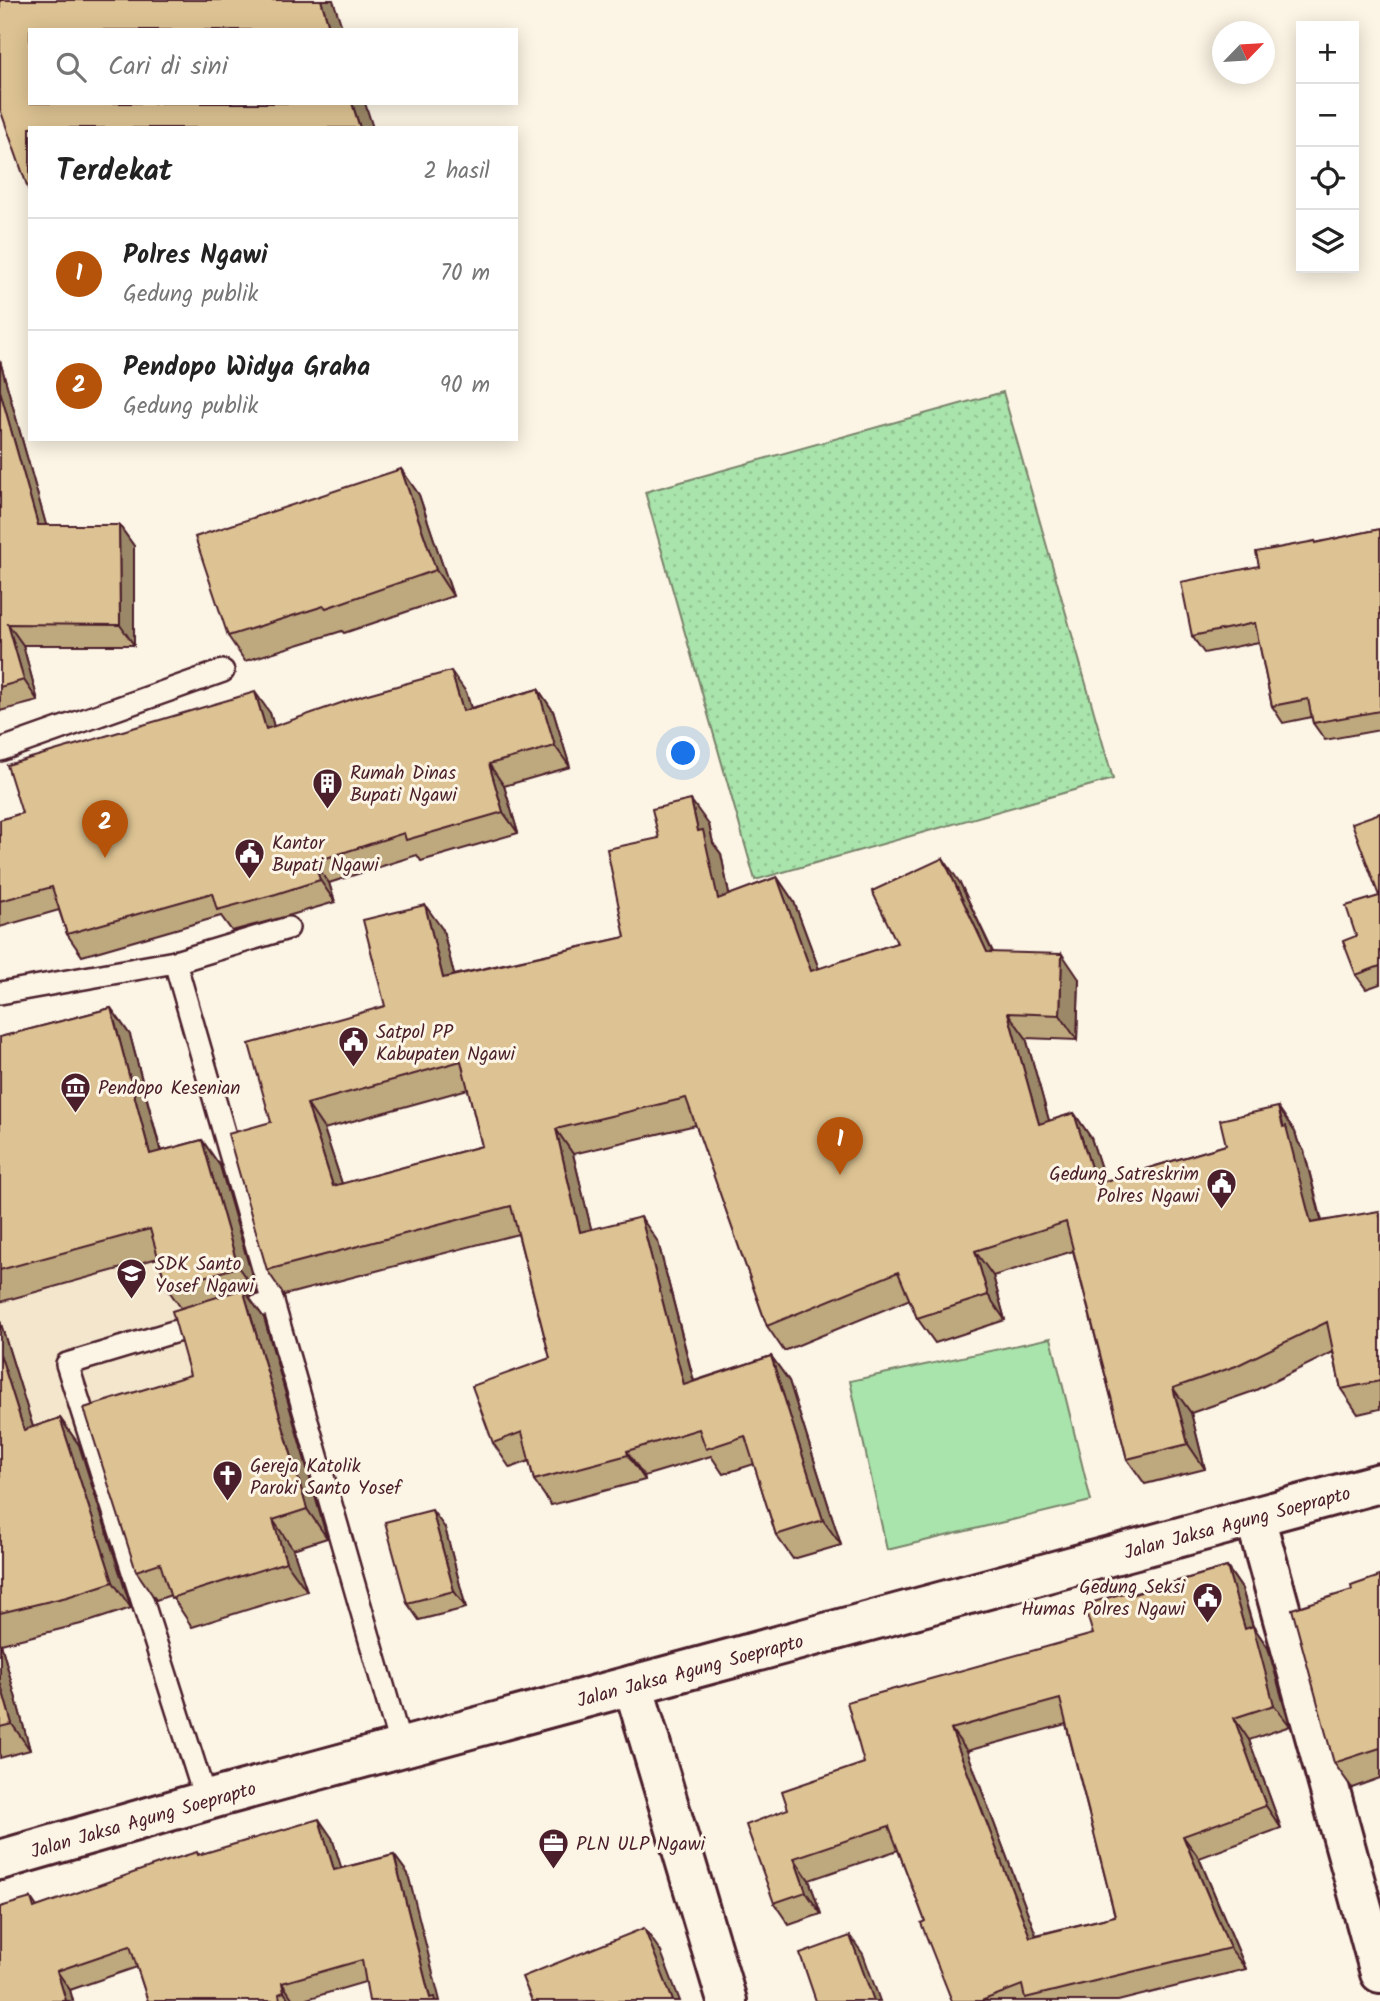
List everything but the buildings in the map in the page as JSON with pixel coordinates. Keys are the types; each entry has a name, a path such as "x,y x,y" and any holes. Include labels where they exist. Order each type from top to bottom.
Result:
{"main road":[{"name":"Jalan Jaksa Agung Soeprapto","path":"0,1860 206,1801 1380,1483"},
{"path":"1255,1517 1380,1973"},
{"path":"633,1685 727,2001"}],"lane":[{"path":"0,750 223,671"},
{"path":"0,993 175,961 288,928"},
{"path":"175,961 401,1748"},
{"path":"206,1801 66,1364 273,1302"}],"shaded area":[{"name":"SDK Santo Yosef Ngawi","path":"222,1160 287,1377 54,1446 0,1496 0,1225"}],"green space":[{"path":"1003,392 1113,779 755,880 645,492"},
{"path":"1051,1338 1091,1501 887,1550 850,1381"}],"place":[{"name":"Rumah Dinas Bupati Ngawi","path":"327,810"},
{"name":"Pendopo Widya Graha","path":"105,858"},
{"name":"Kantor Bupati Ngawi","path":"249,880"},
{"name":"Satpol PP Kabupaten Ngawi","path":"353,1069"},
{"name":"Pendopo Kesenian","path":"75,1114"},
{"name":"Polres Ngawi","path":"840,1175"},
{"name":"Gedung Satreskrim Polres Ngawi","path":"1222,1211"},
{"name":"SDK Santo Yosef Ngawi","path":"132,1301"},
{"name":"Gereja Katolik Paroki Santo Yosef","path":"227,1503"},
{"name":"Gedung Seksi Humas Polres Ngawi","path":"1208,1624"},
{"name":"PLN ULP Ngawi","path":"553,1870"}]}
